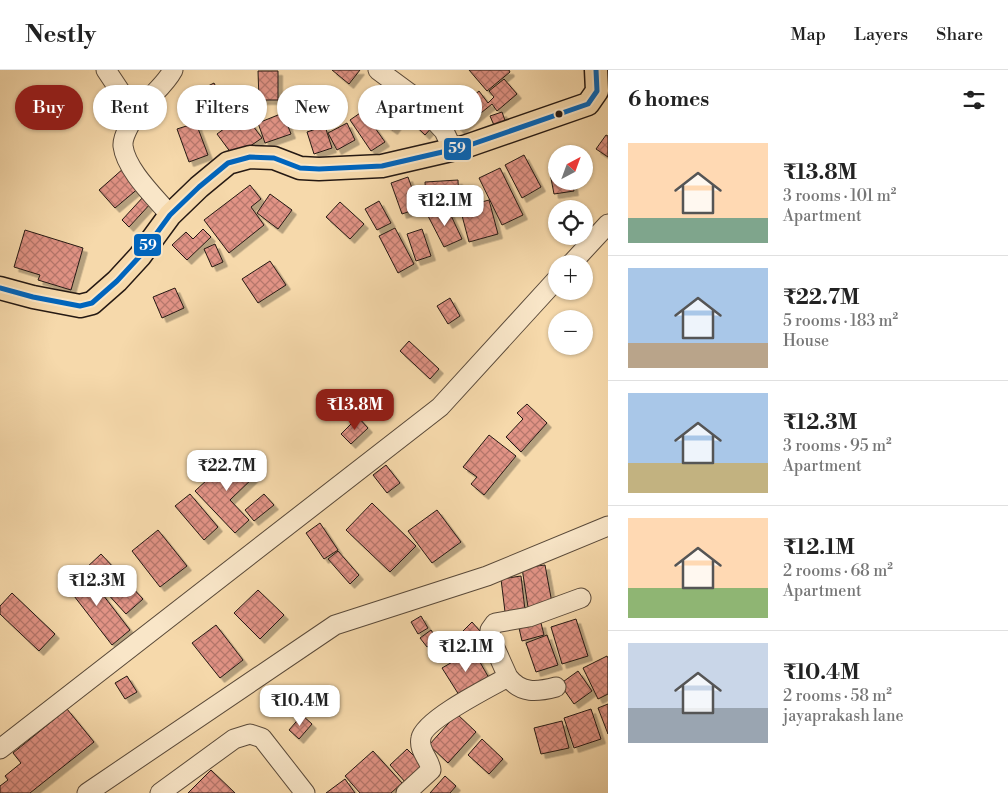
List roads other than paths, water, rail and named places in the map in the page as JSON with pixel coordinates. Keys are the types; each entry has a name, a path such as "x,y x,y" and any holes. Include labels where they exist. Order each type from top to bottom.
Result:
{"main road":[{"path":"0,288 80,306 92,303 117,281 140,256 170,215 228,163 250,157 274,158 300,168 382,166 453,150 598,102 596,70"}],"street":[{"path":"106,70 116,85"},
{"path":"161,85 173,70"},
{"path":"378,70 409,93 444,131 453,150"},
{"path":"128,130 123,144 127,161 170,215"},
{"path":"579,255 608,224"},
{"path":"0,749 440,407 548,289"},
{"path":"87,793 335,625 488,576 608,526"},
{"path":"556,687 537,692 520,688 508,677 490,637 490,630 495,623 528,617 581,598"},
{"path":"406,793 432,770 431,765 422,752 420,738 425,730 435,720 508,677"},
{"path":"160,793 234,739 250,734 262,738 305,793"}]}
